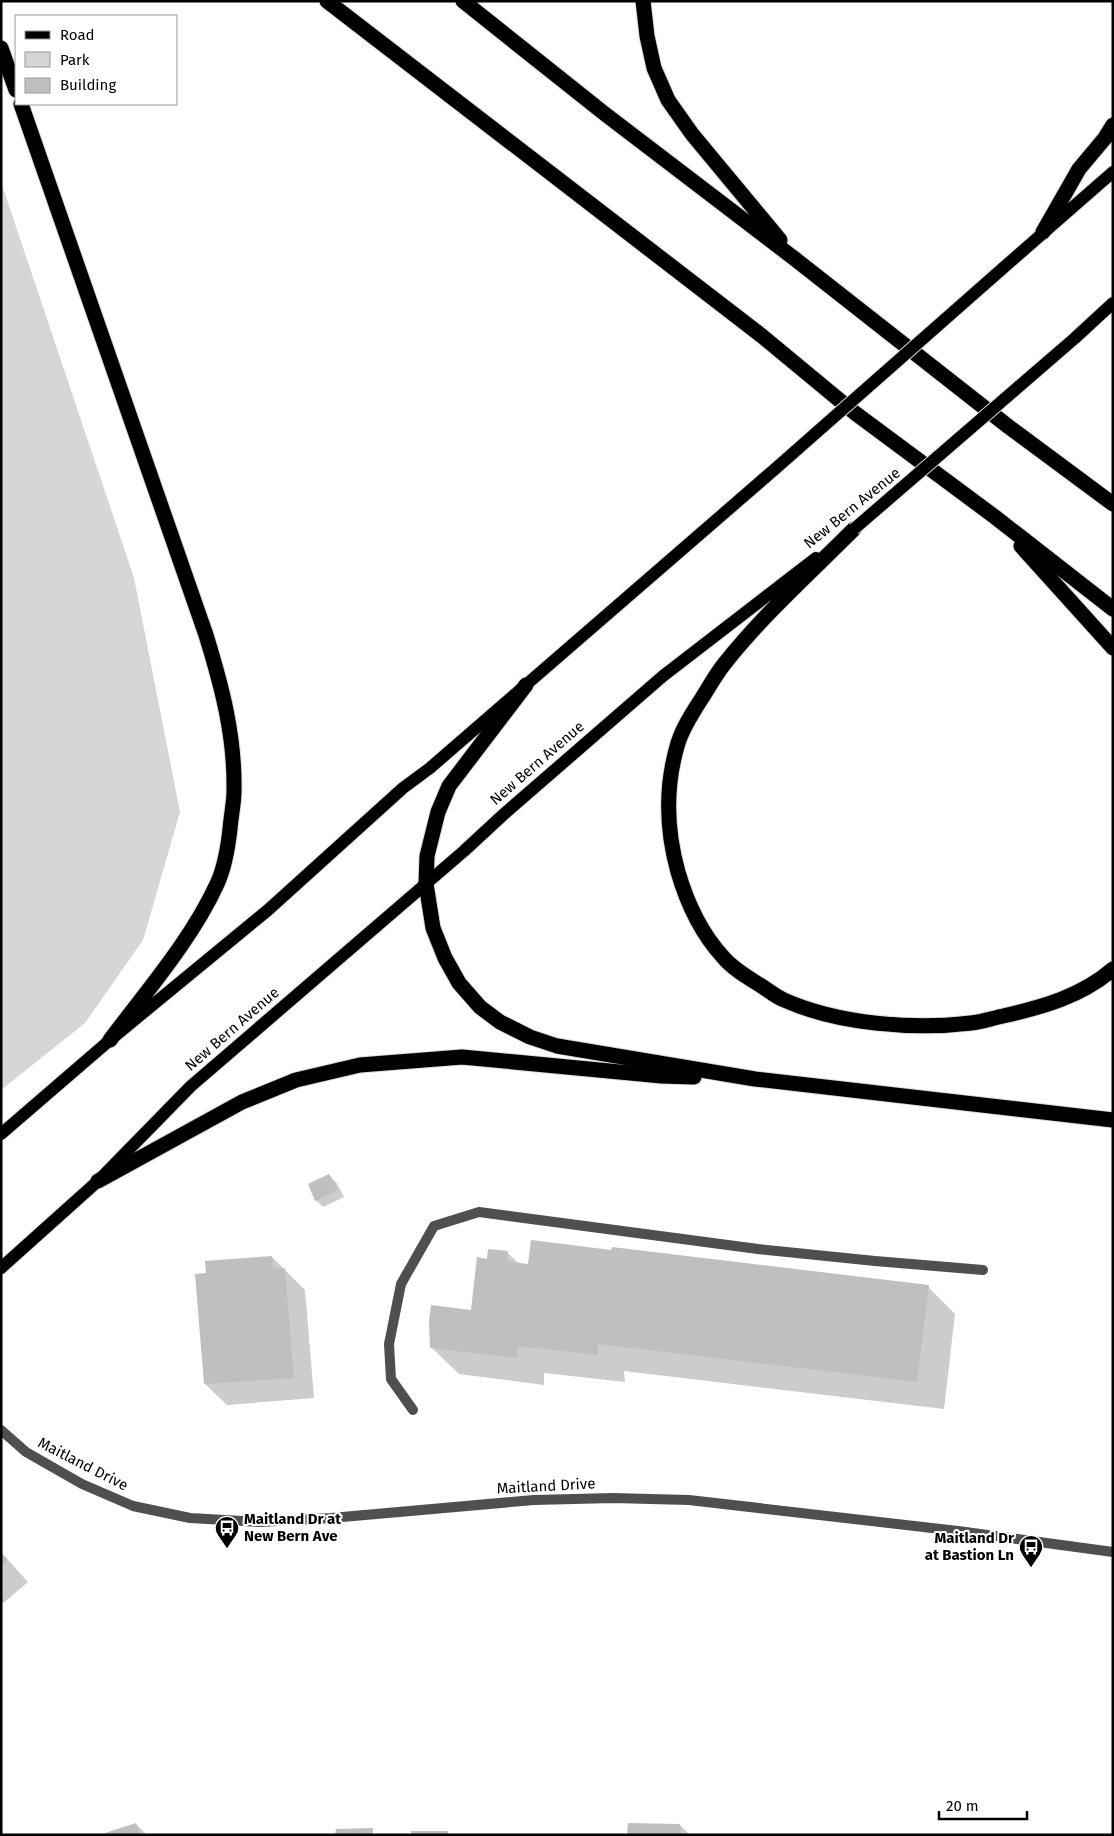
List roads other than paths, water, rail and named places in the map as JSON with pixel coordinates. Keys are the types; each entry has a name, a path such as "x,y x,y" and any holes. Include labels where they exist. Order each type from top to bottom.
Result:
{"highway":[{"path":"327,1 762,336 855,413 1113,608"},
{"path":"463,1 605,114 795,259 1009,427 1113,504"},
{"path":"643,1 647,36 654,68 668,100 692,134 795,259"},
{"path":"1,48 15,87"},
{"path":"21,105 206,635 224,694 232,745 234,792 228,848 218,883 197,920 171,959 110,1040"},
{"path":"1043,232 1079,169 1105,138 1113,125"},
{"path":"995,517 1113,648"},
{"path":"854,529 753,630 723,665 690,718 678,742 671,775 667,810 672,851 691,910 700,926 724,959 750,979 783,999 826,1014 867,1022 921,1026 972,1023 1026,1011 1064,999 1100,980 1113,969"},
{"path":"526,685 449,786 438,812 427,856 426,884 433,928 444,958 458,983 480,1008 500,1022 530,1037 558,1046 755,1079 1113,1120"},
{"path":"98,1181 242,1102 296,1080 360,1065 462,1057 662,1076 755,1079"}],"main road":[{"path":"1,1134 110,1040 268,910 403,788 430,768 775,469 1113,172"},
{"name":"New Bern Avenue","path":"1,1268 98,1181 191,1086 426,884 663,676 854,529 1113,303"}],"street":[{"path":"413,1410 391,1379 389,1344 401,1284 434,1226 479,1212 768,1250 983,1270"},
{"name":"Maitland Drive","path":"1,1430 26,1452 82,1484 133,1506 190,1518 260,1522 331,1518 534,1500 613,1498 689,1500 1113,1552"}],"place":[{"name":"Maitland Dr at New Bern Ave","path":"227,1549"},
{"name":"Maitland Dr at Bastion Ln","path":"1031,1568"}]}
